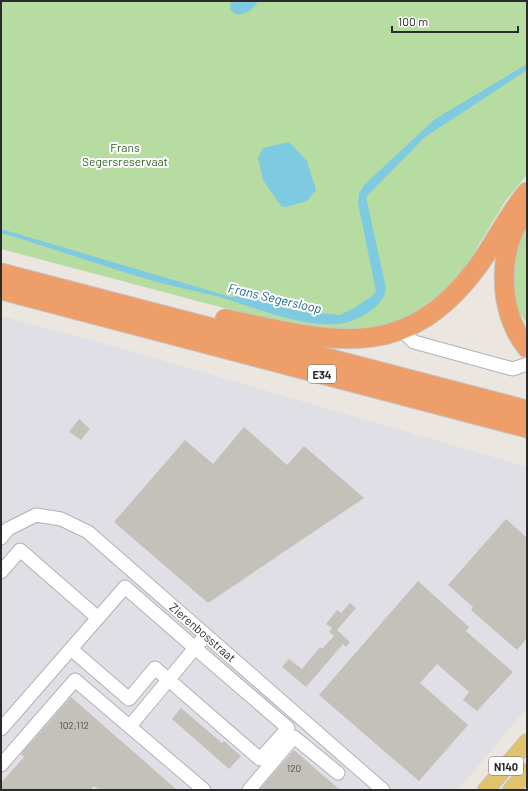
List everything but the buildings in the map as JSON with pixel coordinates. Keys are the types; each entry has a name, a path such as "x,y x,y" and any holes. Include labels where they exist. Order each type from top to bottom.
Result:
{"highway":[{"path":"159,314 180,308 320,338 343,340 371,339 401,330 427,316 453,296 476,270 515,207 527,192"},
{"path":"527,210 511,239 505,264 504,289 511,317 527,348"},
{"name":"E34","path":"1,272 527,410"},
{"name":"E34","path":"1,290 527,428"}],"main road":[{"name":"N140","path":"486,790 527,742"},
{"name":"N140","path":"511,790 527,772"}],"street":[{"path":"401,330 414,342 513,369 527,364"},
{"name":"Zierenbosstraat","path":"5,533 36,515 61,519 88,532 383,790"},
{"path":"1,572 20,550 98,618"},
{"path":"1,729 137,574"},
{"path":"126,587 288,728"},
{"path":"130,726 206,635"},
{"path":"71,649 129,698 155,668 260,759 298,716"},
{"path":"1,765 75,680 204,790"},
{"path":"249,790 294,737 338,773"}],"shaded area":[{"path":"1,316 127,350 527,467 527,708 458,790 1,790"}],"green space":[{"name":"Frans Segersreservaat","path":"1,1 527,1 527,175 506,200 464,269 447,289 406,319 387,327 343,333 281,323 1,249"},
{"path":"527,227 527,324 516,306 513,297 512,276 518,245"}],"water":[{"path":"231,1 258,1 249,11 237,14 233,13 230,9"},
{"path":"527,64 527,70 425,137 366,197 386,288 384,295 375,308 361,317 345,323 324,324 296,320 218,297 141,277 1,233 1,229 231,297 242,296 302,312 340,315 372,296 376,291 358,203 359,193 365,184 435,119"},
{"path":"289,142 307,161 316,190 307,201 286,207 281,206 263,180 258,158 263,148"}],"water label":[{"name":"Frans Segersloop","path":"275,298"}]}
